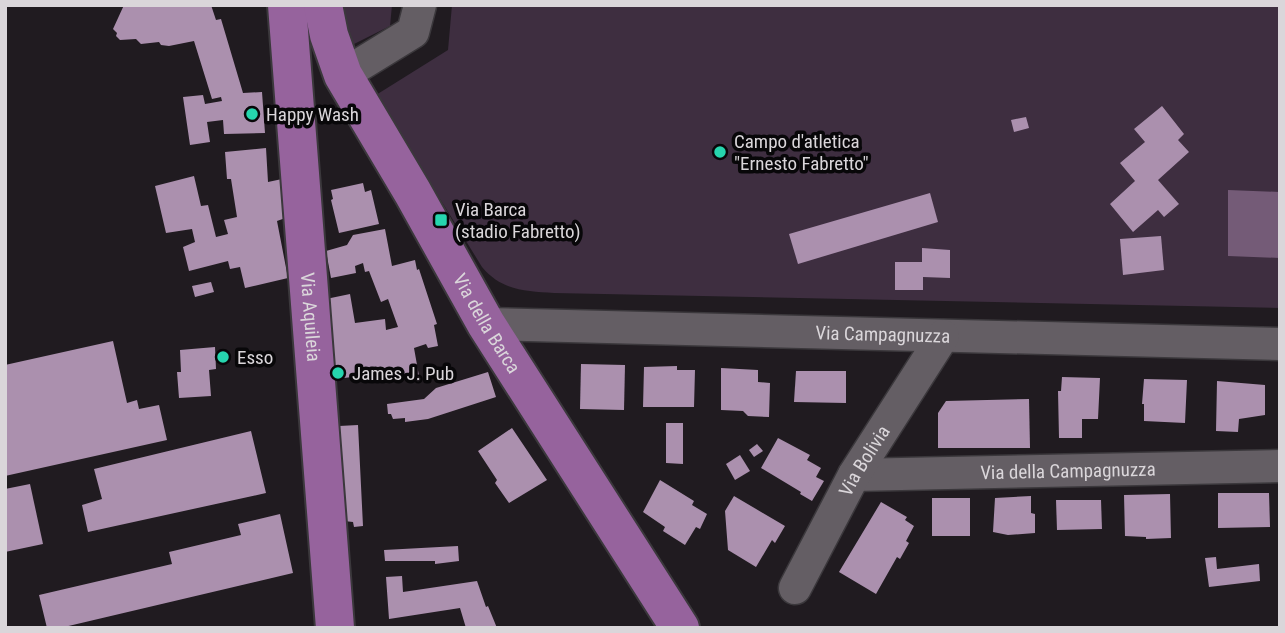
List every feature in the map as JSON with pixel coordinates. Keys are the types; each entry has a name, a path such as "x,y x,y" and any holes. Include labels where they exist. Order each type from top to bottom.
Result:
{"main road":[{"name":"Via Aquileia","path":"287,5 335,628"},
{"name":"Via della Barca","path":"323,5 329,35 343,75 486,324 680,628"}],"street":[{"path":"343,75 413,32 420,5"},
{"name":"Via Campagnuzza","path":"486,324 1280,344"},
{"name":"Via Bolivia","path":"795,588 854,475 943,336"},
{"name":"Via della Campagnuzza","path":"854,475 1280,466"}],"shaded area":[{"path":"342,5 392,5 390,26 350,46"},
{"path":"452,5 1280,5 1280,308 554,293 506,285 482,267 376,95 448,50"},
{"path":"1228,190 1280,192 1280,258 1228,256"}],"building":[{"path":"124,5 211,5 216,20 221,19 243,93 262,92 265,133 224,134 223,120 207,122 210,142 190,145 183,97 203,95 205,104 222,101 221,97 212,99 194,41 169,46 159,42 141,44 136,39 120,40 113,29"},
{"path":"1162,106 1184,134 1178,140 1189,152 1158,180 1179,204 1164,217 1158,210 1133,232 1110,204 1135,181 1120,163 1145,142 1134,129"},
{"path":"1026,117 1029,128 1014,132 1011,120"},
{"path":"266,148 268,182 282,179 291,216 277,221 288,278 245,288 240,267 230,269 228,261 189,271 183,247 195,242 192,229 166,233 155,186 194,176 201,206 208,205 216,237 228,234 224,220 237,217 231,179 227,179 225,152"},
{"path":"363,183 365,192 371,190 379,224 339,233 331,190"},
{"path":"930,193 938,222 798,264 789,234"},
{"path":"385,229 392,266 415,260 437,324 434,325 438,346 428,348 426,344 414,348 419,376 377,382 376,374 336,379 326,299 350,294 355,323 385,319 386,330 398,327 388,299 381,302 363,263 355,266 356,273 331,278 326,251 347,245 353,235"},
{"path":"1161,236 1164,270 1123,275 1120,239"},
{"path":"922,248 950,250 950,278 923,277 923,290 895,290 895,262 922,262"},
{"path":"211,282 214,292 195,297 192,286"},
{"path":"113,341 127,403 137,400 139,409 159,405 167,440 5,476 5,365"},
{"path":"215,347 216,369 209,370 211,396 179,398 177,372 181,372 180,350"},
{"path":"581,364 625,365 624,410 580,409"},
{"path":"677,366 677,370 695,370 694,407 643,407 644,367"},
{"path":"721,368 758,370 758,382 770,383 769,417 748,416 743,411 721,410"},
{"path":"796,371 846,371 846,403 794,402"},
{"path":"488,372 496,397 428,419 405,422 405,418 393,419 391,414 388,414 387,404 424,399 436,388"},
{"path":"1062,377 1100,378 1098,419 1082,419 1082,438 1059,438 1058,391 1061,391"},
{"path":"1144,379 1187,380 1185,423 1144,421"},
{"path":"1217,381 1265,385 1265,415 1239,419 1238,432 1216,431"},
{"path":"1029,399 1030,448 938,448 938,413 946,401"},
{"path":"666,423 683,423 683,464 666,463"},
{"path":"358,425 363,526 354,527 353,522 344,521 339,426"},
{"path":"512,428 547,480 509,503 478,451"},
{"path":"251,431 266,493 88,532 82,505 102,499 94,469"},
{"path":"778,438 810,455 807,460 821,468 816,477 824,481 812,501 761,468"},
{"path":"757,444 763,451 754,457 749,450"},
{"path":"740,455 750,471 735,480 726,464"},
{"path":"660,480 694,501 692,505 707,514 700,529 696,527 685,545 663,531 665,527 643,512"},
{"path":"30,484 43,544 5,552 5,489"},
{"path":"1218,493 1269,493 1270,527 1218,528"},
{"path":"1170,494 1171,538 1125,536 1124,495"},
{"path":"734,496 785,526 775,543 772,540 756,567 728,550 725,511"},
{"path":"1031,496 1035,533 1008,535 993,532 995,498"},
{"path":"932,498 970,498 970,536 932,536"},
{"path":"1056,500 1101,500 1102,529 1057,530"},
{"path":"881,502 907,517 905,520 914,526 906,541 909,543 900,559 897,557 876,594 839,572"},
{"path":"280,514 293,573 60,628 47,628 39,595 172,564 169,552 241,535 238,524"},
{"path":"458,546 459,561 435,564 435,561 385,561 384,550"},
{"path":"1216,557 1217,569 1259,564 1260,581 1209,587 1205,558"},
{"path":"402,576 403,592 477,581 497,628 466,628 460,608 389,619 386,577"}],"place":[{"name":"Happy Wash","path":"252,114"},
{"name":"Campo d'atletica \"Ernesto Fabretto\"","path":"720,152"},
{"name":"Via Barca (stadio Fabretto)","path":"441,220"},
{"name":"Esso","path":"223,357"},
{"name":"James J. Pub","path":"338,373"}]}
